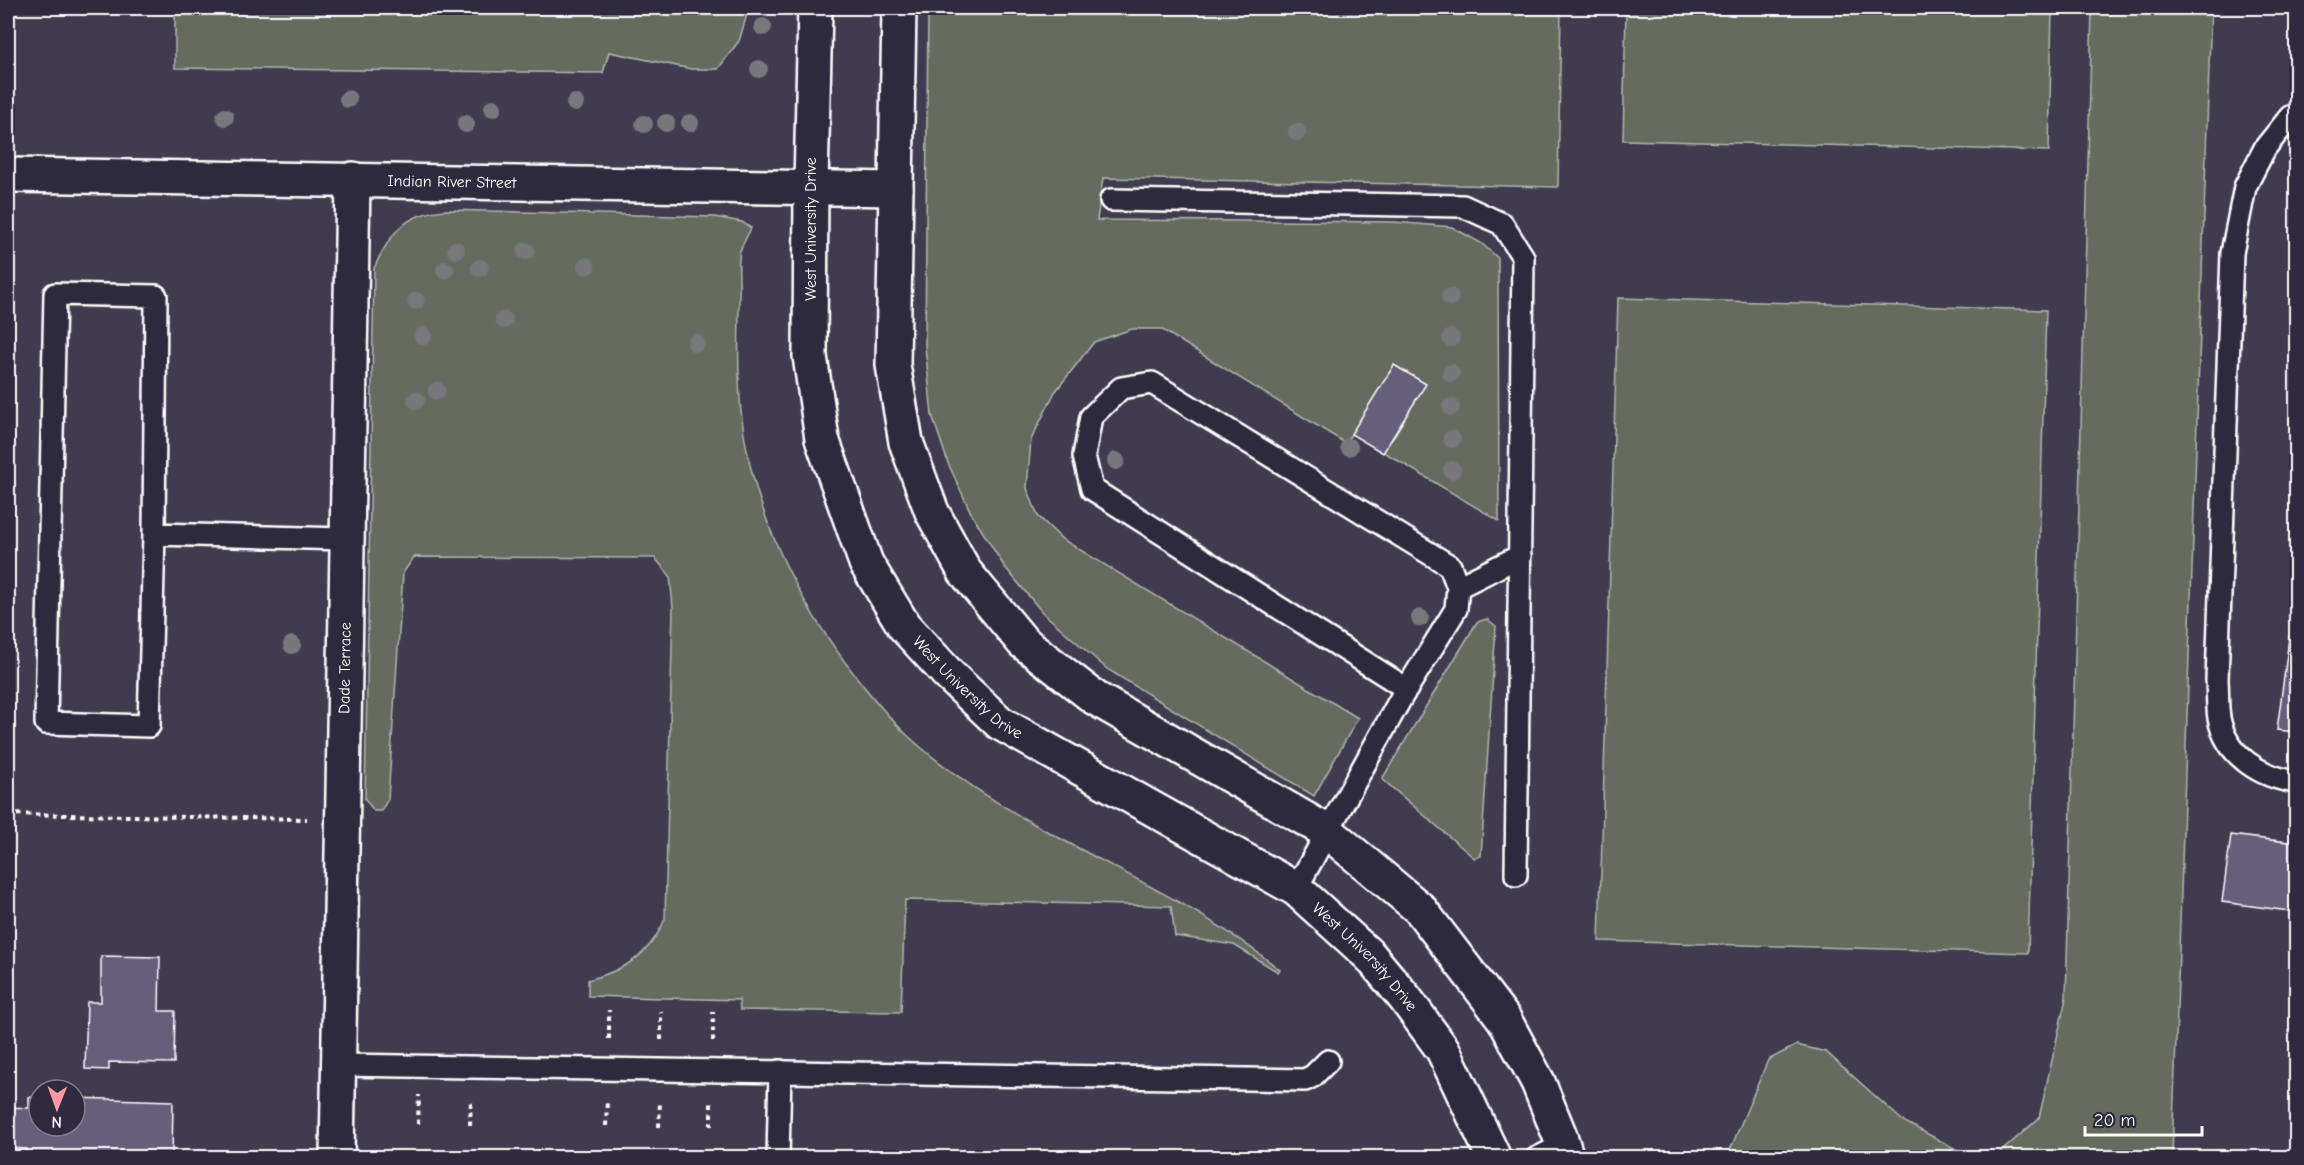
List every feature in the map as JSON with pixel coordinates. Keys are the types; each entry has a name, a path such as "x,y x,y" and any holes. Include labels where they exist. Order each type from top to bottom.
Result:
{"street":[{"name":"West University Drive","path":"815,8 810,356 822,439 867,563 904,626 949,675 1000,723 1296,889 1370,956 1443,1050 1494,1158"},
{"path":"899,8 893,365 906,442 932,512 965,572 1023,642 1095,698 1328,832 1420,909 1503,1019 1538,1082 1556,1153"},
{"name":"Indian River Street","path":"8,175 896,189"},
{"name":"Dade Terrace","path":"337,1158 353,179"}],"lane":[{"path":"2296,114 2290,117 2265,148 2245,187 2232,253 2217,680 2219,719 2231,747 2251,768 2279,780 2296,782"},
{"path":"1111,200 1463,206 1502,224 1523,256 1516,875"},
{"path":"55,294 156,296 154,534 149,726 46,723 55,294"},
{"path":"1296,889 1407,689 1456,609 1458,586 1450,566 1152,383 1121,388 1091,417 1084,456 1092,489 1407,689"},
{"path":"154,534 346,539"},
{"path":"1458,586 1520,556"},
{"path":"338,1065 1305,1080 1313,1076 1328,1060"},
{"path":"778,1158 780,1071"}],"path":[{"path":"8,814 317,819"},
{"path":"609,1010 609,1047"},
{"path":"661,1011 661,1048"},
{"path":"713,1012 713,1048"},
{"path":"418,1124 419,1087"},
{"path":"470,1125 471,1089"},
{"path":"606,1126 608,1091"},
{"path":"659,1127 660,1092"},
{"path":"711,1093 711,1126"}],"shaded area":[{"path":"8,8 2296,8 2296,1157 8,1157"}],"green space":[{"path":"175,8 749,8 739,41 718,69 691,69 609,52 603,73 175,68"},
{"path":"928,8 1561,8 1558,187 1103,178 1097,220 1394,222 1452,227 1481,243 1498,258 1499,521 1352,433 1345,443 1161,329 1132,329 1094,342 1055,392 1031,440 1027,488 1038,516 1062,539 1358,718 1314,796 1107,669 1042,612 1004,566 972,515 948,463 932,415 925,346"},
{"path":"1626,8 2052,8 2049,151 1623,140"},
{"path":"2092,8 2211,8 2172,1157 1995,1157 2039,1118 2066,998"},
{"path":"446,210 715,217 742,222 751,228 740,251 739,262 739,382 746,448 766,519 780,553 815,619 836,649 894,722 952,772 1017,814 1223,928 1280,970 1278,972 1234,945 1175,936 1171,906 905,900 901,1012 740,1010 739,1000 588,996 588,980 634,960 651,943 665,919 673,607 670,576 655,558 414,557 403,573 388,799 381,811 374,811 365,799 374,268 393,235 409,220 420,215"},
{"path":"1618,298 2046,310 2028,953 1599,941"},
{"path":"1487,619 1496,626 1481,856 1474,858 1382,779 1477,622"},
{"path":"1797,1045 1826,1052 1903,1121 1971,1157 1727,1157 1768,1060"}],"building":[{"path":"1394,365 1426,384 1383,453 1351,434"},
{"path":"2296,585 2296,732 2277,730"},
{"path":"2231,835 2296,843 2296,912 2222,902"},
{"path":"101,956 160,957 159,1011 175,1011 174,1063 109,1062 109,1070 85,1069 87,1002 101,1002"},
{"path":"87,1098 173,1101 172,1158 27,1154 27,1149 8,1148 8,1107 27,1108 27,1138 87,1138"}]}
